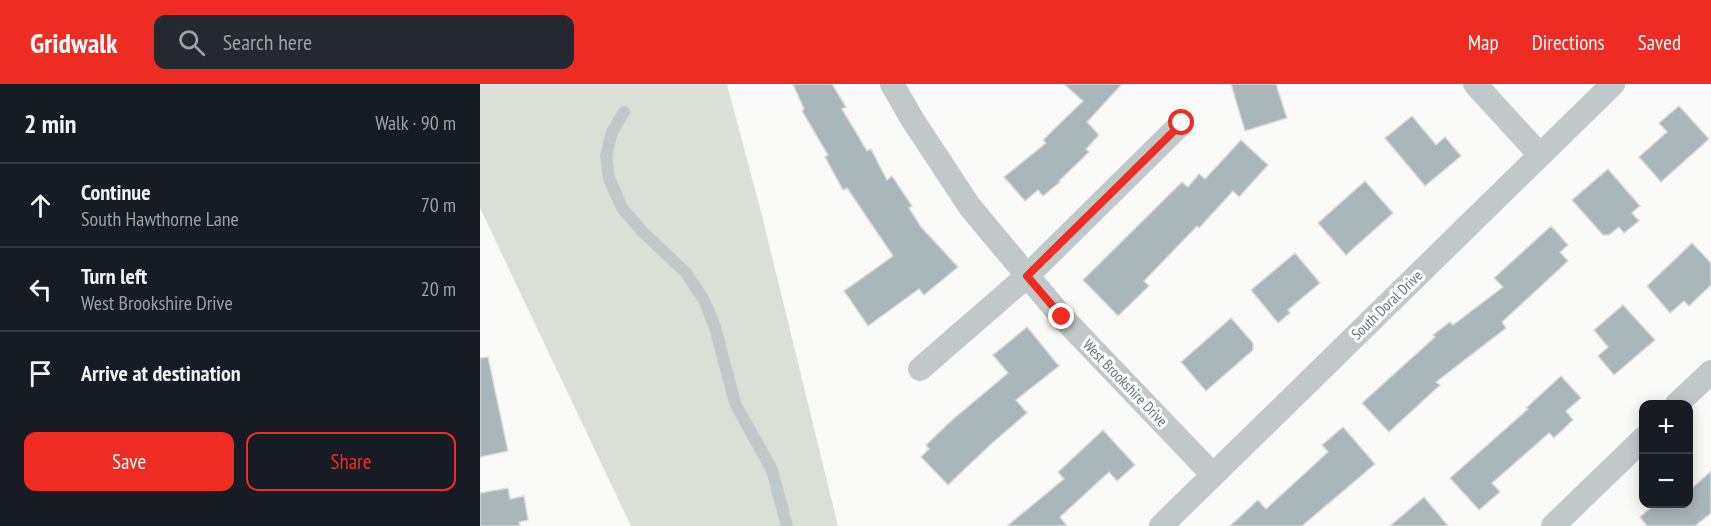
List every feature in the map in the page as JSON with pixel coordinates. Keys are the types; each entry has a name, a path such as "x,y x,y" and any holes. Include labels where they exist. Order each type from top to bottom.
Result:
{"street":[{"name":"West Brookshire Drive","path":"892,84 912,119 970,207 1062,317 1213,475"},
{"path":"1475,84 1540,155"},
{"name":"South Doral Drive","path":"1161,526 1613,84"},
{"path":"920,369 1027,276 1182,123"},
{"path":"1682,400 1711,372"},
{"path":"1553,526 1639,443"}],"lane":[{"path":"624,112 612,132 606,156 609,178 622,208 642,231 686,273 704,300 715,327 735,403 772,470 787,526"}],"shaded area":[{"path":"480,84 727,84 838,526 631,526 480,208"}],"building":[{"path":"793,84 832,84 846,107 842,109 867,151 871,149 887,180 892,176 912,206 909,208 921,227 958,267 924,295 919,289 868,326 844,291 893,256 847,188 843,190 825,157 828,155 802,111 804,109"},
{"path":"1064,84 1122,84 1087,122 1099,135 1086,149 1089,152 1043,196 1038,190 1025,201 1004,177 1046,143 1043,140 1083,101"},
{"path":"1231,84 1276,84 1287,118 1245,131"},
{"path":"1679,106 1709,139 1661,182 1639,157 1667,132 1659,123"},
{"path":"1412,116 1436,145 1445,137 1461,156 1425,186 1385,138"},
{"path":"1241,140 1268,165 1239,197 1233,191 1199,228 1197,226 1144,281 1149,286 1118,316 1083,280 1182,182 1188,187 1199,174 1205,179"},
{"path":"1608,169 1640,206 1632,213 1639,221 1624,233 1619,227 1609,235 1603,235 1572,200"},
{"path":"1365,181 1393,213 1346,255 1318,223"},
{"path":"1551,226 1568,245 1560,252 1568,261 1502,322 1506,328 1436,382 1440,385 1389,432 1362,403 1435,337 1433,335 1450,322 1453,325 1503,287 1494,278"},
{"path":"1692,243 1711,263 1711,285 1689,306 1684,301 1670,313 1647,286"},
{"path":"1295,253 1320,283 1288,310 1290,313 1278,323 1251,290"},
{"path":"1623,305 1655,340 1614,375 1598,356 1608,347 1594,330"},
{"path":"1231,318 1253,343 1253,350 1206,391 1181,362"},
{"path":"1027,327 1059,366 1016,400 1027,413 948,485 921,457 929,449 926,445 1008,373 993,355"},
{"path":"488,357 508,451 480,457 480,358"},
{"path":"1561,376 1581,398 1566,411 1573,420 1554,438 1549,433 1492,483 1500,492 1479,510 1450,478 1528,409 1526,408"},
{"path":"1343,427 1375,464 1302,526 1230,526 1258,500 1266,509 1328,452 1322,445"},
{"path":"1103,430 1135,465 1117,481 1109,472 1060,517 1067,526 1007,526 1064,479 1058,472"},
{"path":"1711,471 1711,513 1695,526 1647,526 1640,517 1650,508 1693,508 1693,487"},
{"path":"508,488 510,499 524,496 528,520 519,522 520,526 480,526 480,493"},
{"path":"1424,497 1448,526 1390,526"}],"route":[{"path":"1062,317 1027,276 1182,123"}]}
